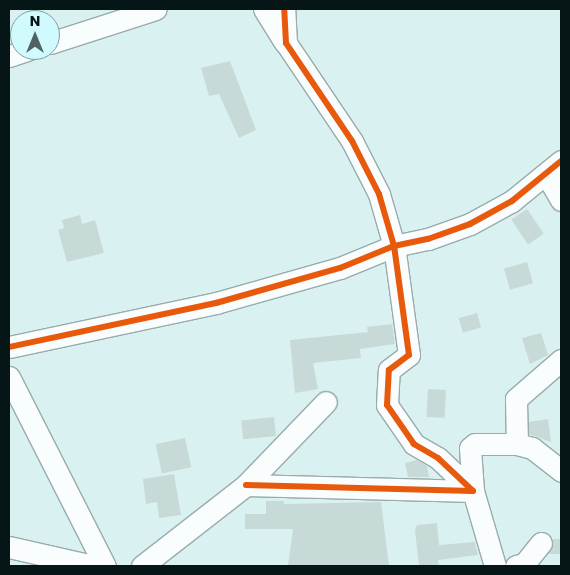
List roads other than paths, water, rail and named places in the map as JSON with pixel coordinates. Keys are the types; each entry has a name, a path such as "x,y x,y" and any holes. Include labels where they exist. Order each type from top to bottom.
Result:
{"street":[{"path":"60,40 156,9"},
{"path":"264,9 352,140 379,194 394,246 409,355 389,370 386,405 414,444 438,458 473,491"},
{"path":"284,9 286,43"},
{"path":"9,347 216,303 340,268 394,246 428,239 470,224 512,201 554,167 561,200"},
{"path":"517,444 516,399 558,365"},
{"path":"9,377 105,566"},
{"path":"142,566 246,485 326,402"},
{"path":"496,566 473,491 472,445 517,444 532,448 561,471"},
{"path":"246,485 473,491"},
{"path":"516,566 524,564 541,543"},
{"path":"9,547 93,566"}]}
